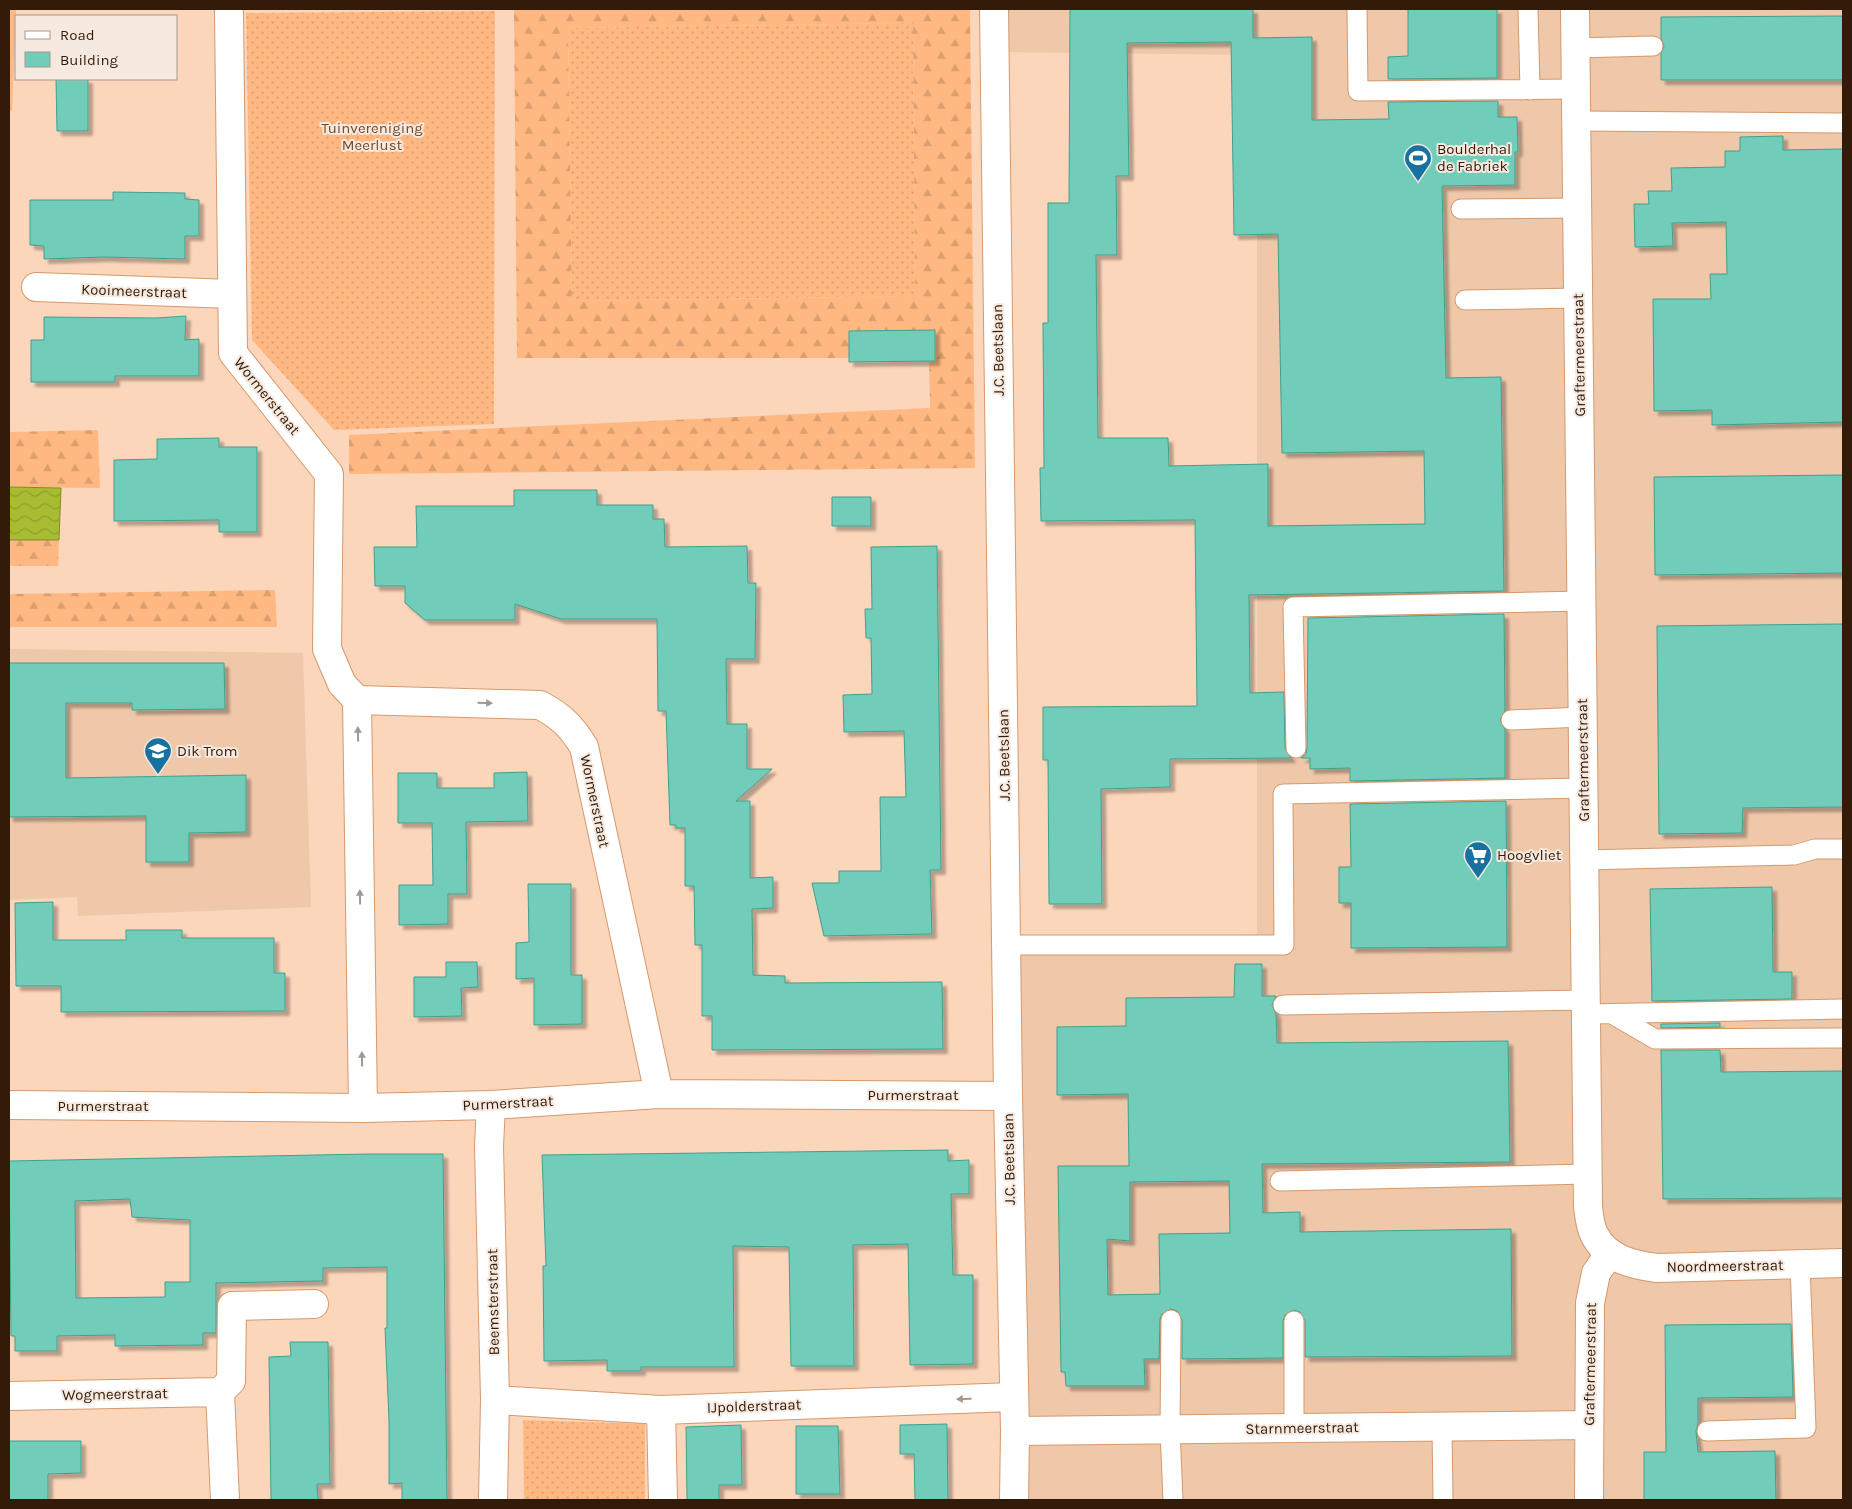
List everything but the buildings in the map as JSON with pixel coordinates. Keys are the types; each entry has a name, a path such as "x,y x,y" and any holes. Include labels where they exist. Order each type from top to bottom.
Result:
{"street":[{"name":"J.C. Beetslaan","path":"994,9 1008,1096 1015,1431 1014,1500"},
{"name":"Graftermeerstraat","path":"1575,9 1584,860 1595,1009 1588,1207 1594,1234 1610,1253 1596,1273 1590,1303 1589,1500"},
{"name":"Wormerstraat","path":"229,13 233,353 329,474 327,649 342,684 357,700 540,705 558,714 572,728 584,747 659,1094"},
{"name":"Kooimeerstraat","path":"36,287 232,294"},
{"path":"357,700 363,1108"},
{"name":"Purmerstraat","path":"9,1105 363,1108 491,1104 659,1094 1008,1096"},
{"name":"Beemsterstraat","path":"491,1104 489,1146 495,1400 493,1500"},
{"name":"Noordmeerstraat","path":"1610,1253 1628,1264 1657,1268 1843,1263"},
{"path":"225,1500 220,1392 231,1381 232,1306 314,1304"},
{"name":"Wogmeerstraat","path":"9,1396 220,1392"},
{"name":"IJpolderstraat","path":"495,1400 661,1410 1013,1397"},
{"path":"661,1410 663,1500"},
{"name":"Starnmeerstraat","path":"1015,1431 1589,1425"}],"lane":[{"path":"1357,9 1358,91 1575,90"},
{"path":"1528,9 1530,90"},
{"path":"1575,48 1653,46"},
{"path":"1576,122 1843,123"},
{"path":"1461,209 1577,208"},
{"path":"1465,300 1578,298"},
{"path":"1296,748 1293,607 1581,601"},
{"path":"1511,720 1583,717"},
{"path":"1006,945 1284,945 1283,794 1584,788"},
{"path":"1584,860 1794,854 1815,849 1843,849"},
{"path":"1283,1005 1595,1009 1843,1009"},
{"path":"1595,1009 1655,1040 1843,1038"},
{"path":"1280,1181 1588,1174"},
{"path":"1707,1431 1806,1428 1800,1264"},
{"path":"1171,1320 1170,1430 1173,1500"},
{"path":"1294,1321 1294,1428"},
{"path":"1442,1427 1444,1500"}],"shaded area":[{"path":"993,9 1843,9 1843,1500 1003,1500 994,950 1257,934 1257,55 993,52"},
{"name":"Dik Trom","path":"9,649 303,653 311,907 78,916 77,897 9,900"}],"green space":[{"path":"9,9 16,9 12,111 9,111"},
{"path":"514,9 970,9 975,468 349,474 349,435 930,408 929,358 517,358","holes":["913,23 915,296 572,301 568,28"]},
{"name":"Tuinvereniging Meerlust","path":"495,11 494,424 334,430 252,340 246,13"},
{"path":"913,23 915,296 572,301 568,28"},
{"path":"98,430 100,488 9,487 9,432"},
{"path":"9,540 59,540 58,566 9,566"},
{"path":"275,590 277,627 9,627 9,594"},
{"path":"523,1420 645,1424 645,1500 524,1500"}],"water":[{"path":"9,487 61,488 59,540 9,540"}],"place":[{"name":"Boulderhal de Fabriek","path":"1418,182"},
{"name":"Dik Trom","path":"158,775"},
{"name":"Hoogvliet","path":"1478,879"}]}
